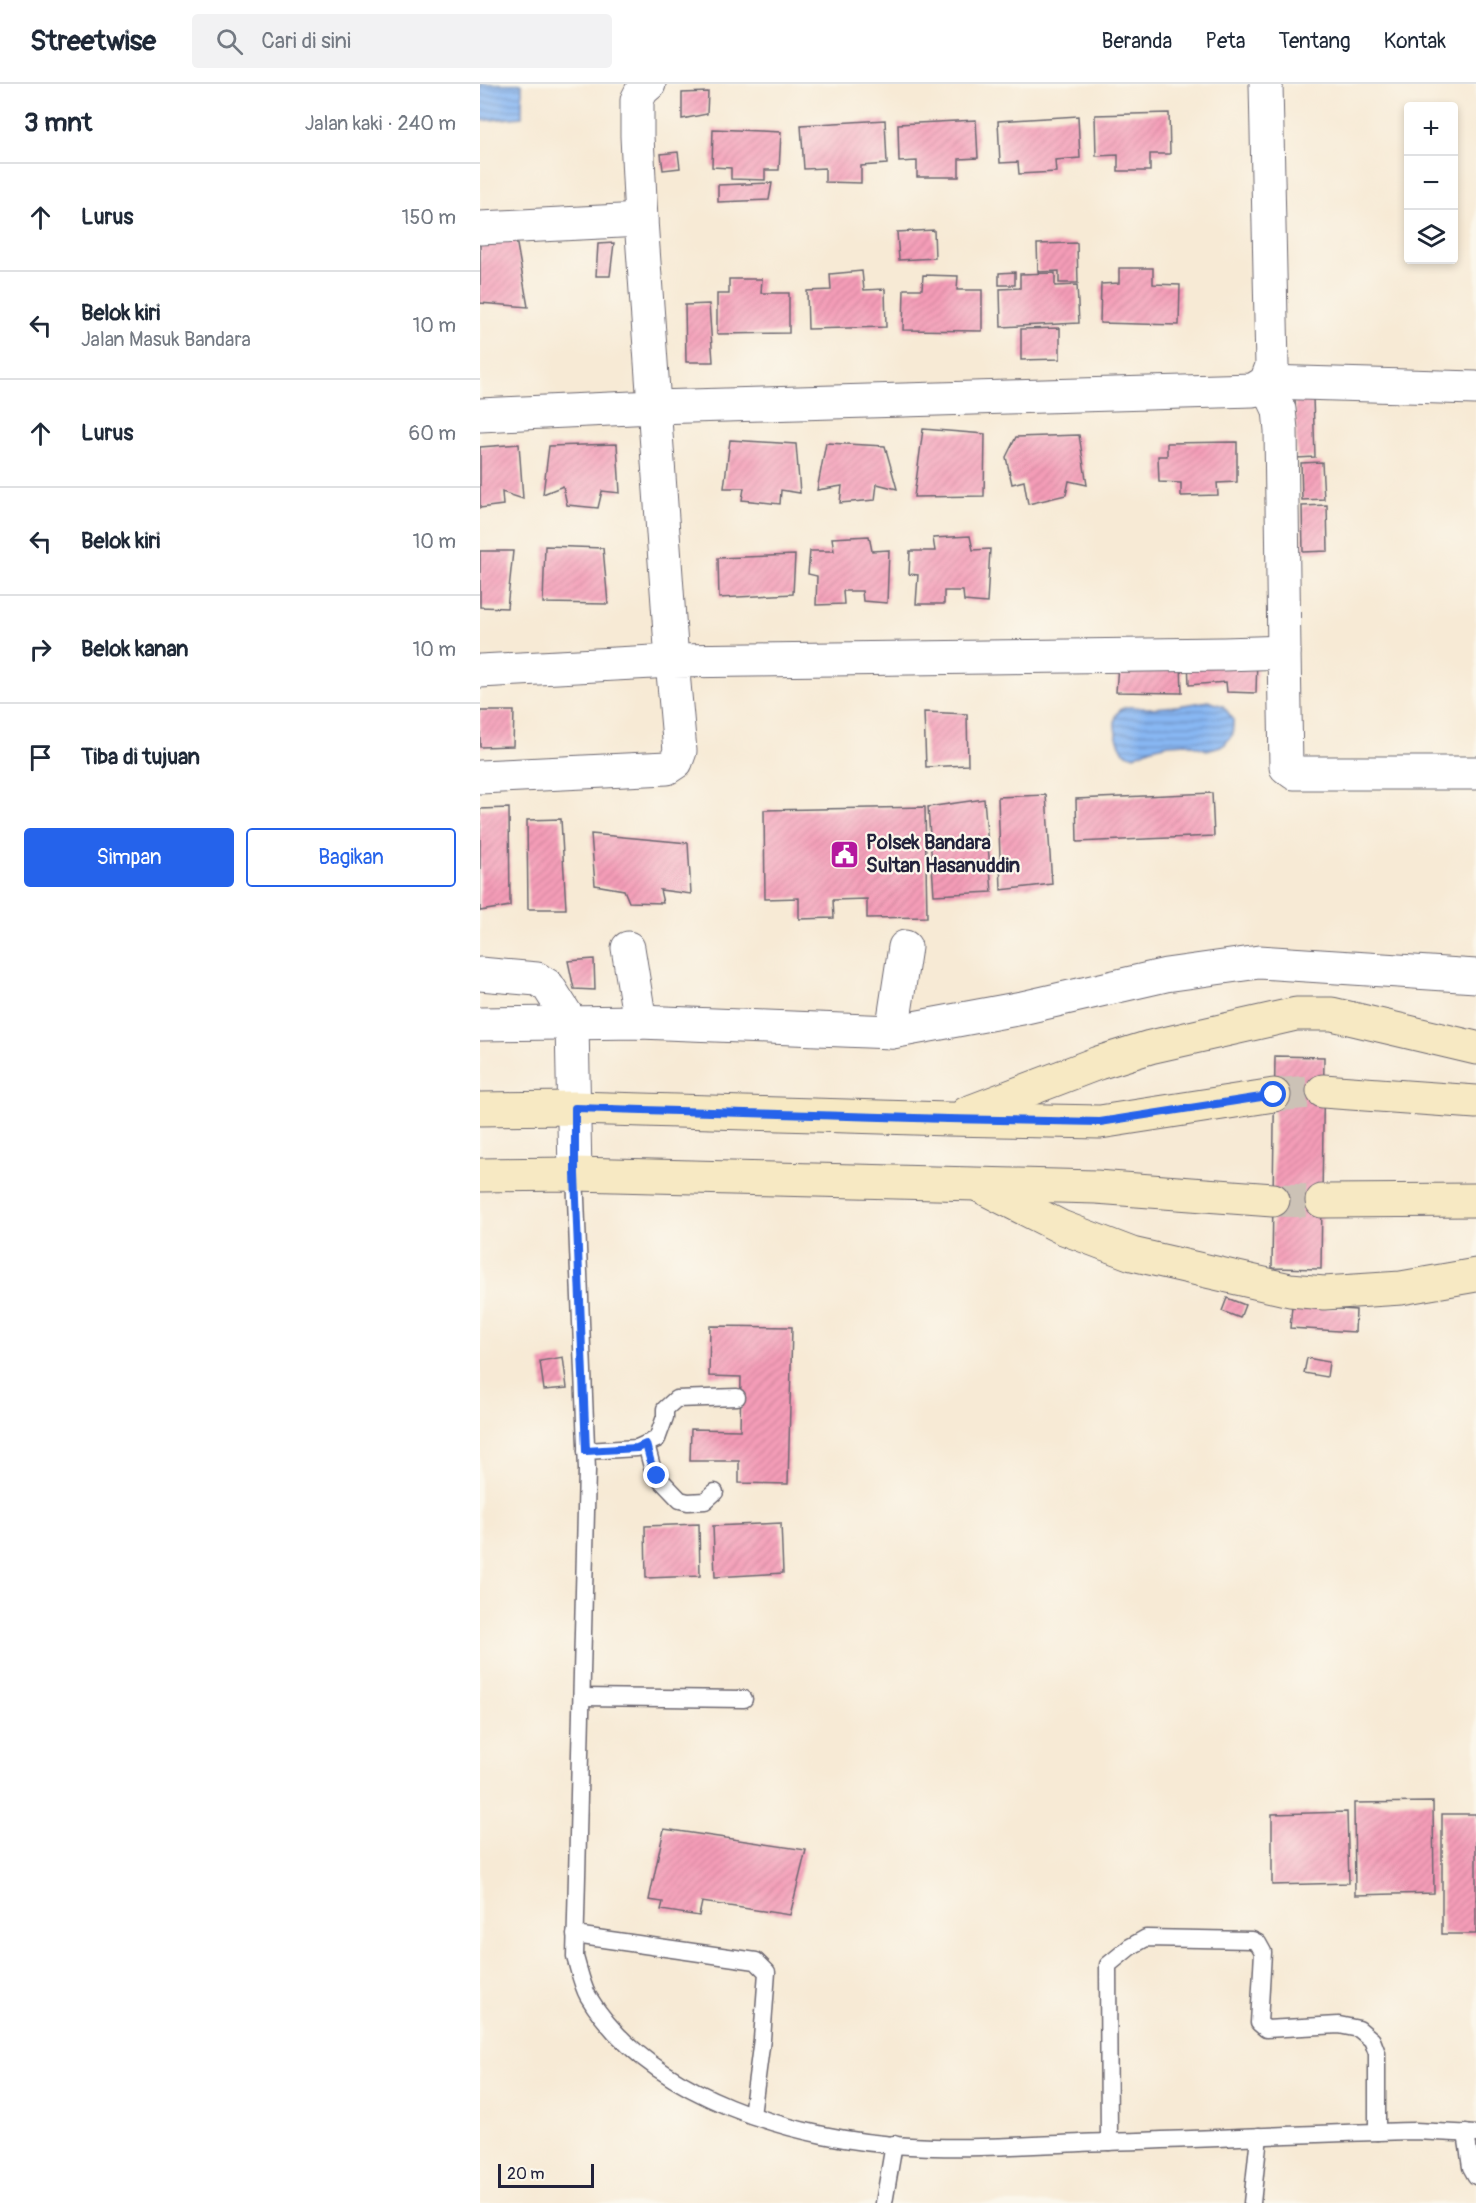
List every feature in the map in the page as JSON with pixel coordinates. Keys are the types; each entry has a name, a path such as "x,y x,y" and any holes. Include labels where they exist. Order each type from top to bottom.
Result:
{"main road":[{"path":"948,1119 1098,1063 1150,1047 1296,1014 1332,1014 1476,1048"},
{"path":"1323,1091 1476,1102"},
{"path":"480,1109 575,1108 1100,1122 1274,1095"},
{"path":"480,1175 575,1174 1096,1187 1273,1200"},
{"path":"975,1184 1061,1227 1132,1254 1290,1290 1324,1293 1390,1288 1476,1275"},
{"path":"1322,1201 1476,1200"}],"street":[{"path":"480,777 667,768 676,762 680,751 641,220 637,99 649,84"},
{"path":"1266,84 1272,366 1266,382 1280,410 1286,767 1294,773 1476,773"},
{"path":"480,228 641,220"},
{"path":"480,415 654,407 1253,390 1266,382 1476,388"},
{"path":"480,671 672,661 1284,652"},
{"path":"892,1032 905,947"},
{"path":"628,948 639,1022"},
{"path":"480,1024 639,1022 892,1032 1022,1008 1166,975 1259,962 1476,976"},
{"path":"480,974 537,979 548,986 572,1024 575,1174"}],"lane":[{"path":"575,1174 586,1451 575,1957 587,1994 608,2026 642,2058 675,2081 725,2106 782,2125 846,2138 894,2144 981,2146 1377,2132 1471,2133 1471,2167 1476,2176"},
{"path":"586,1451 637,1448 657,1439 665,1417 665,1410 676,1399 737,1398"},
{"path":"646,1444 652,1467 657,1476 680,1500 705,1501 715,1492"},
{"path":"582,1697 744,1699"},
{"path":"575,1935 756,1961 767,1972 762,2039 752,2115"},
{"path":"1109,2142 1108,1965 1130,1947 1146,1938 1252,1940 1258,1943 1263,1952 1259,2023 1266,2029 1339,2025 1359,2029 1372,2040 1377,2053 1377,2132"},
{"path":"1252,2203 1259,2136"},
{"path":"884,2203 894,2144"}],"water":[{"path":"480,84 522,84 522,117 480,121"},
{"path":"1208,701 1223,706 1233,719 1233,734 1224,745 1207,750 1187,743 1169,744 1134,756 1124,752 1115,727 1117,715 1121,710 1127,707 1162,707"}],"building":[{"path":"708,92 707,114 682,119 682,93"},
{"path":"1169,113 1170,154 1150,154 1150,171 1118,171 1118,155 1096,156 1095,115"},
{"path":"1078,116 1080,158 1055,160 1056,172 1019,174 1018,162 1000,163 998,121"},
{"path":"885,120 887,164 861,166 861,183 825,182 825,168 804,169 801,125"},
{"path":"976,120 978,158 959,159 959,177 917,177 917,161 899,162 898,124"},
{"path":"713,129 781,132 779,170 765,170 765,180 731,179 731,168 712,167"},
{"path":"678,152 680,168 663,170 661,154"},
{"path":"772,183 769,200 718,202 718,185"},
{"path":"934,230 935,258 899,260 897,232"},
{"path":"516,239 528,307 480,303 480,241"},
{"path":"614,243 610,276 596,276 598,244"},
{"path":"1077,243 1078,283 1059,283 1059,271 1038,272 1037,244"},
{"path":"1119,268 1153,268 1153,284 1180,285 1179,325 1100,323 1101,284 1119,283"},
{"path":"862,271 864,290 885,289 886,327 808,329 807,291 831,290 830,274"},
{"path":"1015,272 1015,285 999,285 999,273"},
{"path":"1055,273 1055,286 1077,285 1079,323 1001,327 1000,289 1020,288 1020,274"},
{"path":"923,275 958,276 957,290 982,290 982,331 903,330 904,289 922,289"},
{"path":"729,279 762,279 761,293 789,293 789,333 717,334 717,294 729,294"},
{"path":"709,304 713,362 686,362 685,305"},
{"path":"1060,328 1060,359 1021,360 1021,329"},
{"path":"1295,398 1313,398 1315,457 1297,458"},
{"path":"923,429 985,434 984,496 914,497"},
{"path":"1079,435 1087,485 1069,481 1066,495 1028,504 1024,481 1012,484 1006,457 1016,437"},
{"path":"730,440 796,444 800,493 781,490 780,504 742,500 744,488 724,488"},
{"path":"1237,442 1237,482 1217,483 1218,495 1181,496 1181,483 1159,482 1158,456 1167,456 1167,443"},
{"path":"826,443 885,446 897,489 877,484 875,500 840,503 842,486 817,490"},
{"path":"519,444 523,499 502,492 503,505 480,508 480,447"},
{"path":"617,444 620,493 602,491 598,508 567,505 563,486 543,494 549,446"},
{"path":"1322,462 1324,499 1302,500 1301,463"},
{"path":"1327,505 1328,551 1303,552 1302,506"},
{"path":"869,536 872,551 889,550 887,603 863,601 862,591 843,591 844,604 816,605 817,576 808,574 810,551 834,551 832,538"},
{"path":"970,536 973,550 990,549 987,603 964,601 963,591 944,591 944,604 916,604 918,575 909,574 910,551 935,551 933,538"},
{"path":"545,546 603,548 608,604 543,603"},
{"path":"480,551 513,551 507,608 480,607"},
{"path":"795,555 793,594 719,598 718,558"},
{"path":"1257,658 1256,693 1227,692 1226,682 1189,685 1188,660"},
{"path":"1181,663 1182,693 1116,692 1118,665"},
{"path":"480,711 514,711 513,746 480,747"},
{"path":"924,712 967,714 968,765 926,767"},
{"path":"1212,793 1214,836 1077,842 1076,799"},
{"path":"1046,795 1052,884 1001,890 998,797"},
{"path":"984,799 992,892 934,895 928,807"},
{"name":"Polsek Bandara Sultan Hasanuddin","path":"925,807 927,917 867,918 867,899 833,900 834,918 799,919 799,898 765,899 764,810"},
{"path":"509,808 510,906 480,911 480,809"},
{"path":"561,819 566,909 528,909 527,820"},
{"path":"591,834 688,843 691,894 660,890 663,903 629,902 624,890 595,885"},
{"path":"594,959 595,990 574,989 568,961"},
{"path":"1275,1056 1324,1057 1321,1269 1272,1268"},
{"path":"1227,1298 1245,1305 1240,1318 1222,1311"},
{"path":"1292,1306 1356,1310 1355,1332 1290,1328"},
{"path":"710,1326 792,1327 788,1484 739,1483 739,1461 690,1461 691,1429 740,1430 741,1377 709,1376"},
{"path":"563,1357 567,1388 544,1390 540,1361"},
{"path":"1307,1358 1329,1362 1327,1377 1304,1373"},
{"path":"781,1523 783,1573 715,1577 713,1526"},
{"path":"699,1524 700,1576 646,1578 645,1526"},
{"path":"1433,1802 1434,1893 1355,1895 1354,1803"},
{"path":"1347,1812 1349,1883 1272,1885 1272,1814"},
{"path":"1442,1814 1476,1814 1476,1934 1442,1934"},
{"path":"664,1829 806,1850 790,1915 702,1902 699,1916 661,1910 663,1902 649,1900"}],"tunnel":[{"path":"1274,1095 1323,1091"},
{"path":"1273,1200 1322,1201"}],"place":[{"name":"Polsek Bandara Sultan Hasanuddin","path":"845,854"}],"route":[{"path":"657,1476 652,1467 646,1444 637,1448 586,1451 575,1174 575,1108 1100,1122 1274,1095"}]}
